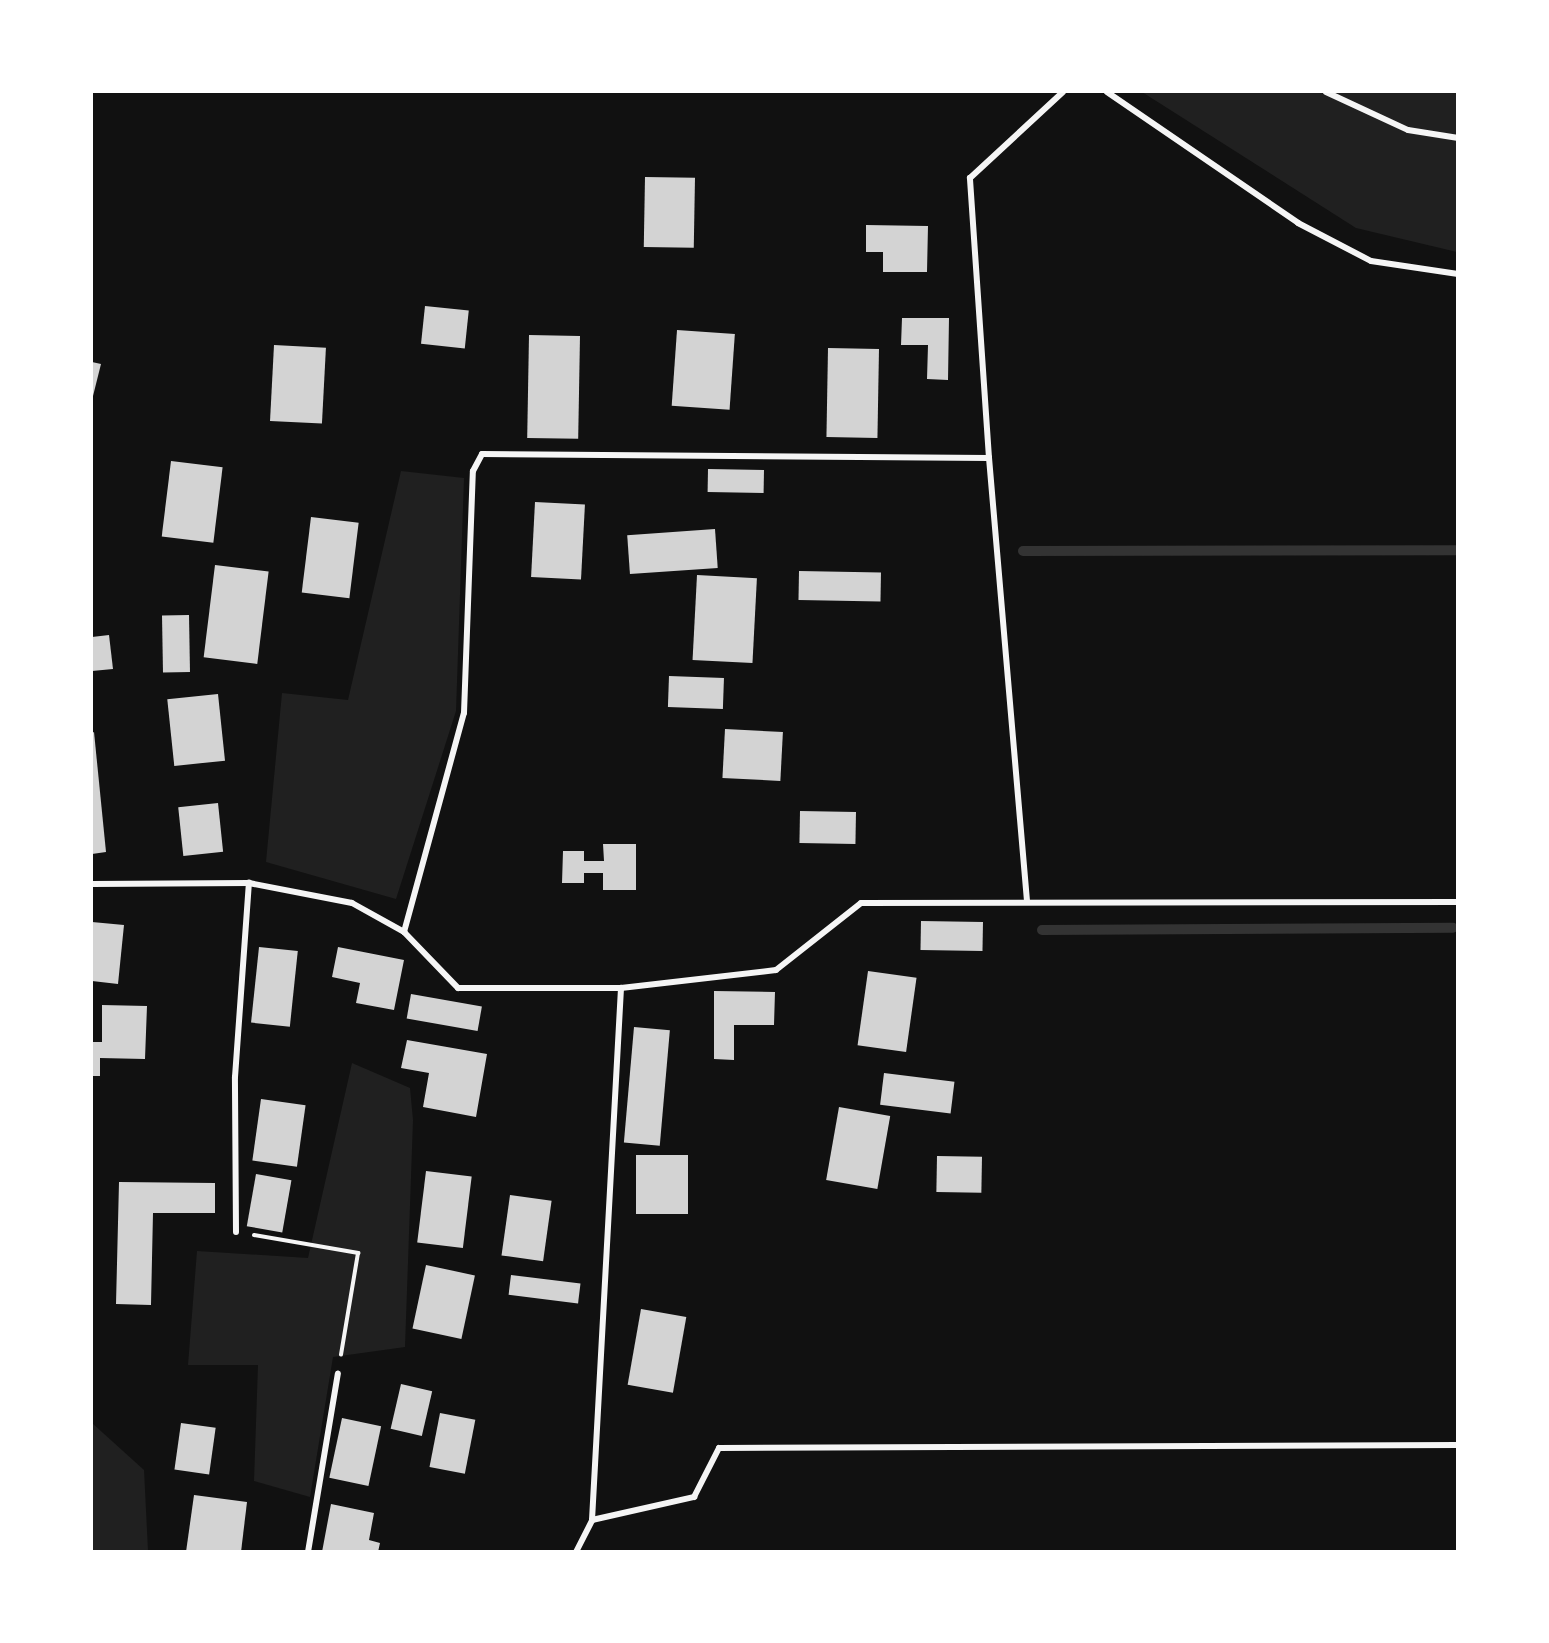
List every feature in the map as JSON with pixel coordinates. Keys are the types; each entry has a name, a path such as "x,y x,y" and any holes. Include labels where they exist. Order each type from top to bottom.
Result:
{"street":[{"path":"1027,901 988,458 970,178 1063,92"},
{"path":"1107,92 1309,229 1371,261 1458,274"},
{"path":"1326,92 1408,130 1458,138"},
{"path":"1333,92 1342,100"},
{"path":"404,932 464,713 474,471 482,454 988,458"},
{"path":"92,884 249,883 352,903 404,932 458,988 621,988 776,970 861,903 1458,902"},
{"path":"236,1232 235,1077 249,883"},
{"path":"576,1551 592,1520 621,988"},
{"path":"308,1551 338,1373"},
{"path":"592,1520 694,1497 719,1448 1458,1446"}],"path":[{"path":"236,1232 358,1253 338,1373"}],"shaded area":[{"path":"1142,92 1457,92 1457,252 1356,228"},
{"path":"401,471 464,478 456,711 396,899 266,862 282,693 348,700"},
{"path":"352,1063 410,1088 413,1120 405,1347 333,1357 310,1497 254,1481 258,1365 188,1365 197,1251 308,1258"},
{"path":"92,1423 144,1470 148,1551 92,1551"}],"building":[{"path":"645,177 695,178 694,248 644,247"},
{"path":"866,225 928,226 927,272 883,272 883,252 866,252"},
{"path":"425,306 469,311 465,348 421,344"},
{"path":"902,318 949,318 948,380 927,379 928,345 901,345"},
{"path":"677,330 735,334 730,410 672,406"},
{"path":"529,335 580,336 578,439 527,438"},
{"path":"274,345 326,348 322,424 270,421"},
{"path":"828,348 879,349 877,438 826,437"},
{"path":"92,362 101,364 92,400"},
{"path":"171,461 223,467 213,543 162,536"},
{"path":"708,469 764,470 764,493 708,492"},
{"path":"535,502 585,505 581,580 531,577"},
{"path":"311,517 359,523 349,598 302,592"},
{"path":"715,529 718,568 630,574 627,535"},
{"path":"215,565 269,572 257,664 204,657"},
{"path":"799,571 881,572 880,601 798,600"},
{"path":"697,575 757,578 752,663 693,660"},
{"path":"162,615 189,615 190,672 163,672"},
{"path":"109,635 113,669 92,671 92,637"},
{"path":"669,676 724,678 723,709 668,707"},
{"path":"218,694 225,761 174,766 167,699"},
{"path":"725,729 783,732 780,781 722,778"},
{"path":"94,732 106,852 92,854 92,733"},
{"path":"218,803 223,852 183,856 178,807"},
{"path":"800,811 856,812 855,844 799,843"},
{"path":"603,844 636,844 636,890 603,890 603,873 584,873 584,883 562,883 563,851 584,851 584,861 604,861"},
{"path":"921,921 983,922 982,951 920,950"},
{"path":"92,922 124,925 118,984 92,981"},
{"path":"259,947 298,951 290,1027 251,1023"},
{"path":"338,947 404,960 394,1010 356,1003 360,983 332,977"},
{"path":"868,971 917,978 906,1052 858,1045"},
{"path":"714,991 775,992 774,1025 734,1025 734,1060 714,1059"},
{"path":"411,994 482,1007 478,1031 407,1019"},
{"path":"102,1005 147,1006 145,1059 100,1058 100,1076 92,1076 92,1042 102,1042"},
{"path":"634,1027 670,1030 660,1146 624,1143"},
{"path":"407,1040 487,1054 476,1117 423,1107 429,1073 401,1068"},
{"path":"884,1073 954,1082 951,1113 880,1105"},
{"path":"261,1099 306,1105 297,1167 252,1160"},
{"path":"839,1107 890,1116 877,1189 826,1180"},
{"path":"636,1155 688,1155 688,1214 636,1214"},
{"path":"937,1156 982,1157 981,1193 936,1192"},
{"path":"426,1171 472,1177 463,1248 417,1242"},
{"path":"256,1174 291,1180 282,1232 247,1226"},
{"path":"119,1182 215,1183 215,1213 153,1213 151,1305 116,1304"},
{"path":"510,1195 552,1201 543,1261 502,1255"},
{"path":"426,1265 475,1275 461,1339 412,1329"},
{"path":"511,1275 580,1284 578,1303 509,1295"},
{"path":"641,1309 686,1317 673,1393 628,1385"},
{"path":"401,1384 432,1391 422,1436 391,1429"},
{"path":"440,1413 475,1420 465,1474 430,1467"},
{"path":"342,1418 381,1426 368,1486 329,1478"},
{"path":"181,1423 216,1428 209,1474 174,1470"},
{"path":"194,1495 247,1502 241,1552 186,1552"},
{"path":"331,1504 374,1513 369,1540 380,1543 378,1552 322,1552"}],"waterway":[{"path":"1023,551 1458,550"},
{"path":"1042,930 1453,928"}]}
